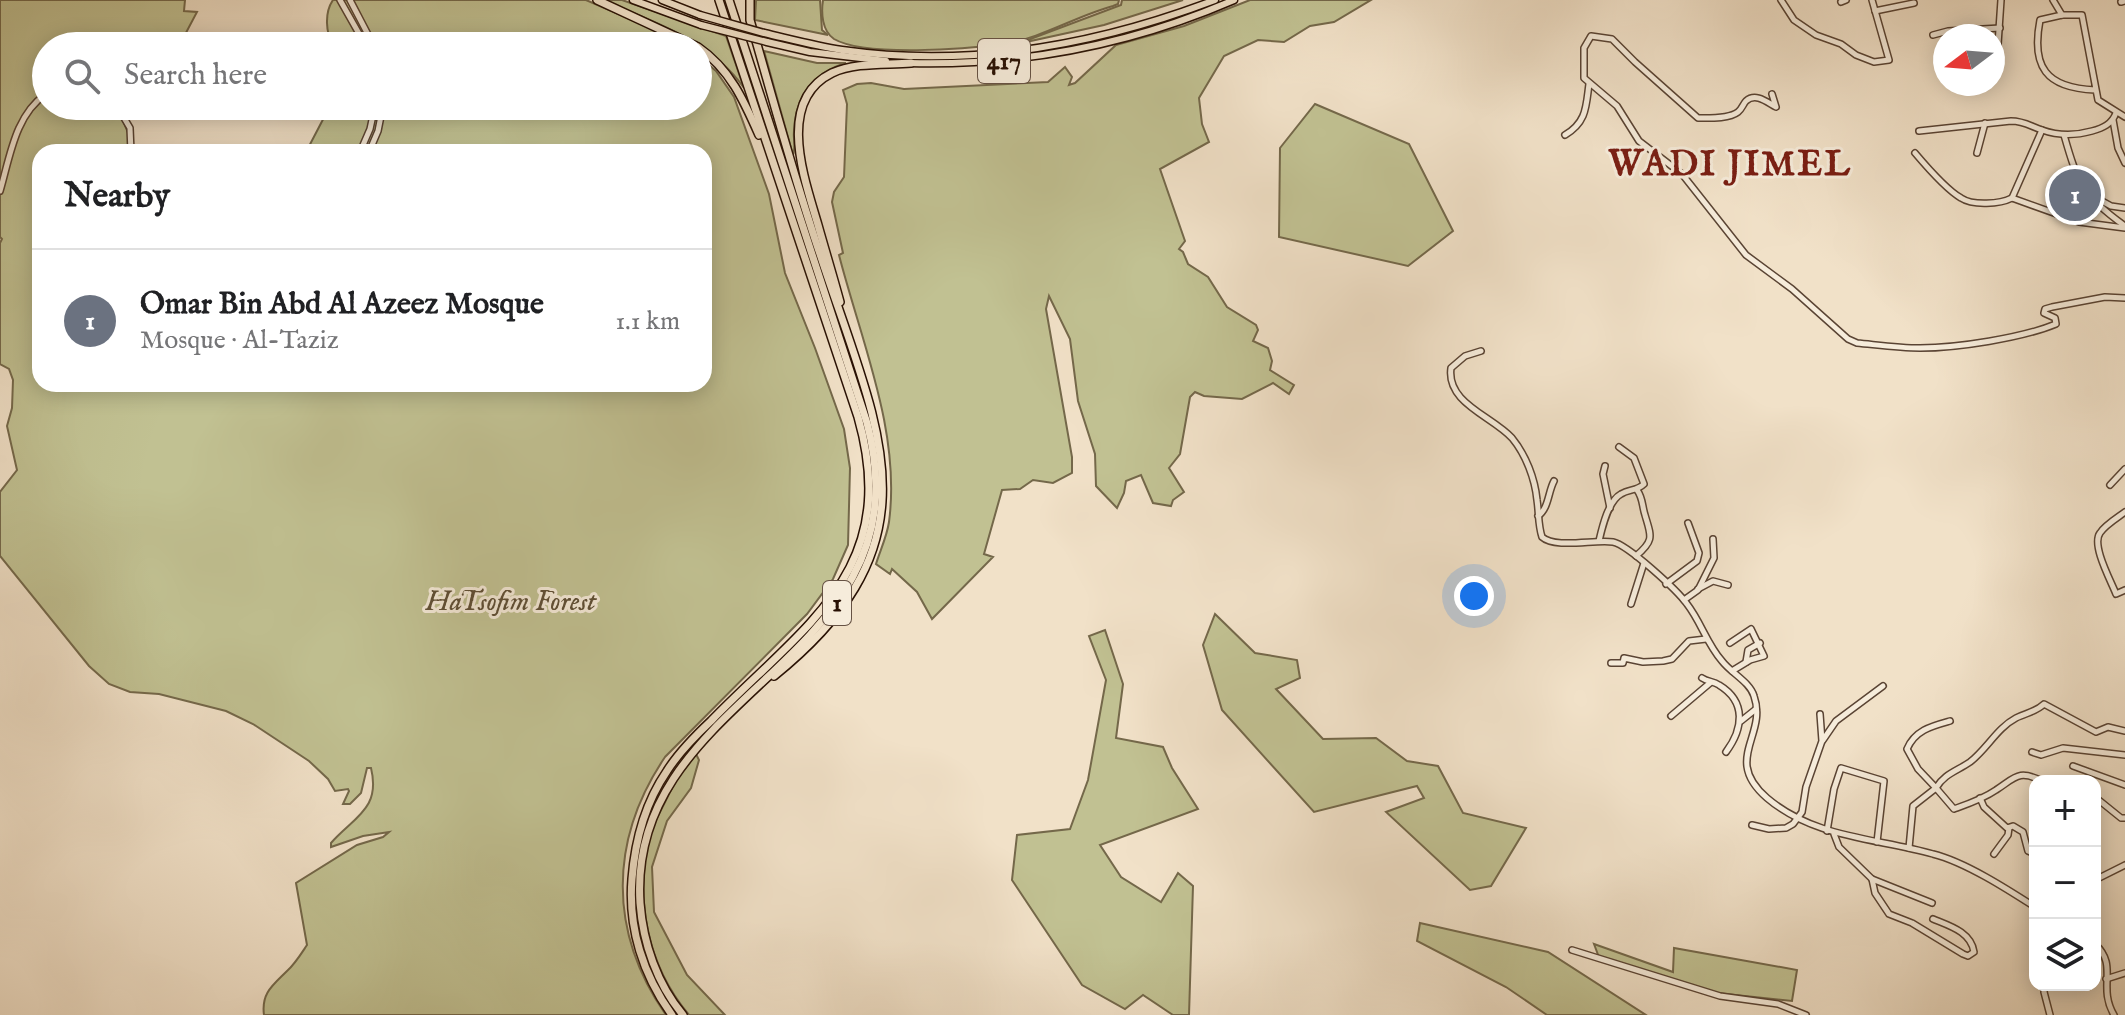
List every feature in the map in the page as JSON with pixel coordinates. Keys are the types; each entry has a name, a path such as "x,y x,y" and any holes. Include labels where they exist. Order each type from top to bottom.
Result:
{"highway":[{"name":"1","path":"597,0 665,32"},
{"path":"719,0 775,170"},
{"name":"1","path":"683,1015 663,984 647,943 640,900 643,853 653,817 672,778 694,751 811,635 845,592 862,561 875,508 874,451 867,423 729,0"},
{"path":"750,0 750,20 800,197 861,377"},
{"name":"1","path":"672,1015 642,960 632,914 636,846 647,808 666,771 691,741 807,629 829,603 858,551 868,510 869,477 862,431 821,302 775,170 735,85 712,58"},
{"path":"734,709 792,662 830,624 860,581 872,551 882,510 884,476 880,439 802,166 798,141 800,116 815,86 834,72 861,66 911,63"}],"main road":[{"name":"417","path":"633,0 701,25 810,52 911,63 1013,60 1066,53 1152,31 1234,0"},
{"name":"417","path":"662,0 700,15 764,33 842,50 927,56 998,53 1053,46 1144,25 1215,0"}],"street":[{"path":"340,0 358,32"},
{"path":"350,0 367,32"},
{"path":"1781,0 1797,23 1874,62 1889,60 1872,0"},
{"path":"2000,24 2001,0"},
{"path":"2053,0 2062,15"},
{"path":"1875,11 1914,3"},
{"path":"2095,90 2057,83 2050,77 2038,59 2040,20 2062,15 2080,14 2084,17 2095,90 2098,100 2114,116 2118,148 2125,163"},
{"path":"1772,94 1776,107 1766,100 1752,99 1746,100 1734,115 1698,118 1612,39 1598,35 1586,40 1582,70 1589,84 1617,106 1639,141 1682,174 1746,255 1792,289 1839,332 1857,343 1921,348 2038,331 2056,324 2057,320 2044,313 2045,309 2082,300 2125,298"},
{"path":"1565,135 1579,125 1586,112 1589,84"},
{"path":"0,191 22,120 32,106"},
{"path":"2114,116 2125,117"},
{"path":"1919,131 2023,121 2042,130 2077,136 2101,129 2114,116"},
{"path":"125,120 130,128 131,144"},
{"path":"363,144 372,120"},
{"path":"372,144 380,120"},
{"path":"1977,153 1985,123"},
{"path":"1915,153 1960,198 1975,202 2004,202 2012,198 2042,130"},
{"path":"2064,135 2076,177 2084,192 2125,227"},
{"path":"2084,192 2111,206 2125,208"},
{"path":"2012,198 2079,222 2125,227"},
{"path":"1481,351 1465,356 1451,368 1453,389 1513,440 1532,478 1540,532 1547,541 1621,544 1684,600 1706,639 1751,690 1756,708 1745,759 1746,768 1768,799 1827,831 1936,855 2002,885 2029,903"},
{"path":"1599,541 1618,495 1637,490 1644,484 1634,458 1619,447"},
{"path":"1605,466 1605,487 1610,509"},
{"path":"2110,485 2125,469"},
{"path":"1538,516 1545,509 1554,481"},
{"path":"1636,556 1646,548 1651,536 1642,497 1637,490"},
{"path":"2125,512 2097,539 2116,594 2125,590"},
{"path":"1666,584 1697,561 1699,553 1688,523"},
{"path":"1698,590 1714,558 1713,539"},
{"path":"1631,604 1644,563"},
{"path":"1684,600 1713,581 1728,585"},
{"path":"1730,643 1751,629 1764,656 1732,671"},
{"path":"1611,663 1623,663 1624,658 1643,662 1672,659 1689,641 1706,639"},
{"path":"1746,662 1748,650 1760,643"},
{"path":"1702,678 1721,685 1732,699 1741,721 1726,752"},
{"path":"1671,716 1711,682"},
{"path":"1752,825 1769,829 1786,828 1798,816 1822,741 1836,721 1883,686"},
{"path":"1909,848 1913,806 1936,788 1941,779 1972,760 2015,719 2038,710 2044,704 2096,732 2108,727 2125,731"},
{"path":"1741,721 1756,708"},
{"path":"1820,714 1822,741"},
{"path":"1950,721 1928,727 1911,739 1907,749 1918,769 1954,809 1999,789 2008,778 2030,775"},
{"path":"2032,752 2041,755 2063,748 2125,755"},
{"path":"2073,766 2125,785"},
{"path":"1827,831 1841,768 1884,781 1877,842"},
{"path":"1980,798 1984,807 2007,828 2013,826 2023,832 2029,851"},
{"path":"2101,802 2125,818"},
{"path":"1994,854 2008,835 2009,827"},
{"path":"1834,833 1839,847 1872,879 1932,903"},
{"path":"2101,877 2125,865"},
{"path":"1872,879 1875,893 1889,914 1912,923 1963,954 1968,956 1974,952 1970,940 1958,930 1933,919"},
{"path":"1572,950 1720,996 1778,1004 1806,1015"},
{"path":"2101,950 2108,961 2108,1005 2114,1015"},
{"path":"2106,979 2125,973"},
{"path":"2046,991 2050,1015"}],"green space":[{"name":"HaTsofim Forest","path":"0,0 185,0 184,11 197,12 186,32 32,32 32,120 123,120 133,144 32,144 32,392 712,392 712,144 310,144 323,120 712,120 712,68 716,71 734,97 769,194 785,273 844,429 850,468 848,545 833,579 807,614 665,757 633,821 625,853 625,919 647,983 666,1015 264,1015 264,1001 269,990 307,945 296,883 357,845 389,832 363,836 331,847 331,843 369,803 373,782 371,768 367,768 361,793 350,804 343,804 348,789 335,791 328,779 309,761 253,724 226,711 159,694 130,692 109,684 89,666 0,556 0,492 17,470 7,426 12,408 13,380 9,369 0,364"},
{"path":"333,0 586,0 660,32 328,32 328,11"},
{"path":"603,0 622,0 726,36 744,88 712,55 712,32 676,32"},
{"path":"756,0 820,0 822,30 828,35 755,20"},
{"path":"823,0 1119,0 1118,4 1018,41 967,48 892,50 849,45 834,39 823,21"},
{"path":"1122,0 1183,0 1104,25 1017,44 1121,5"},
{"path":"1250,0 1371,0 1334,22 1310,26 1284,42 1258,40 1224,56 1199,98 1202,124 1209,142 1160,169 1185,241 1179,249 1188,264 1208,277 1227,307 1256,325 1258,330 1253,341 1268,348 1272,361 1270,370 1294,385 1289,394 1273,383 1242,399 1204,396 1195,392 1190,397 1180,454 1169,468 1184,492 1173,500 1171,506 1153,503 1141,475 1126,481 1117,508 1096,486 1095,454 1078,401 1070,339 1049,296 1046,309 1072,457 1072,473 1053,483 1033,480 1020,489 1002,490 984,554 993,557 932,619 917,592 892,569 890,574 876,564 889,522 889,454 877,387 839,255 843,253 832,202 834,192 844,177 847,104 843,90 857,84 871,83 904,89 1048,82 1065,67 1072,77 1069,85 1116,45 1184,26"},
{"path":"764,51 817,63 846,63 824,73 808,87 795,117 793,155"},
{"path":"1315,104 1409,144 1453,231 1408,266 1279,237 1280,148"},
{"path":"1215,614 1255,653 1297,660 1300,678 1276,689 1323,739 1376,738 1407,761 1438,766 1463,813 1526,828 1491,886 1470,890 1386,812 1424,798 1417,786 1314,812 1222,710 1203,645"},
{"path":"1105,630 1123,684 1116,738 1163,747 1172,768 1198,809 1100,845 1121,877 1161,902 1178,873 1193,886 1189,1015 1173,1015 1143,995 1125,1009 1082,985 1012,880 1017,835 1070,829 1088,780 1106,680 1089,636"},
{"path":"696,754 699,760 691,788 667,821 652,867 654,912 687,975 725,1015 689,1015 663,975 654,953 644,906 645,858 651,830 679,776"},
{"path":"1420,923 1548,952 1646,1015 1547,1015 1506,987 1417,941"},
{"path":"1594,944 1673,972 1674,948 1797,970 1792,1001 1698,991 1600,960"}],"place":[{"name":"Omar Bin Abd Al Azeez Mosque","path":"2075,195"}],"district":[{"name":"WADI JIMEL","path":"1730,165"}]}
